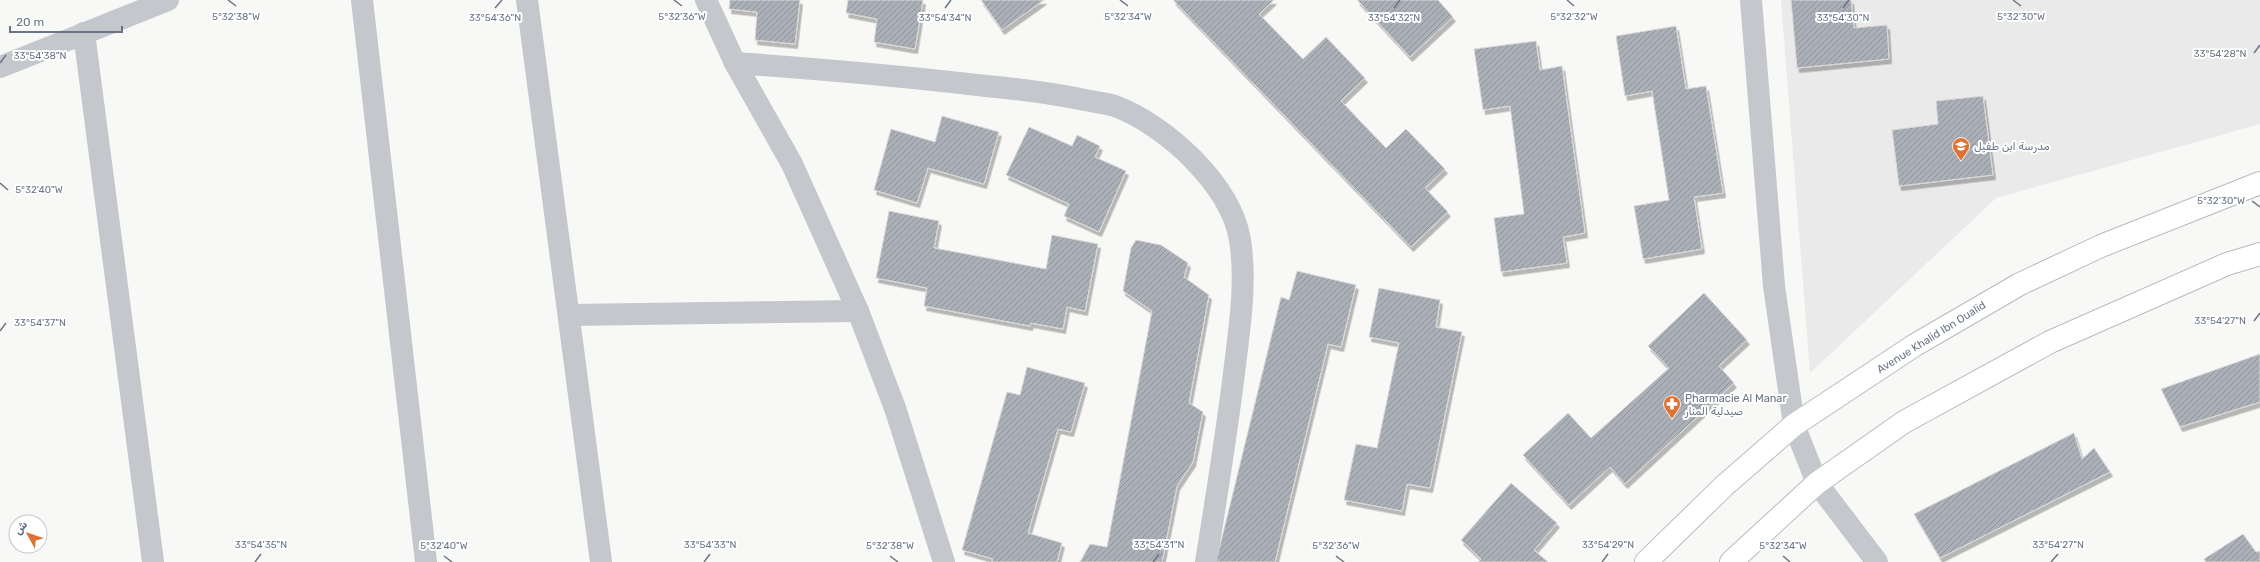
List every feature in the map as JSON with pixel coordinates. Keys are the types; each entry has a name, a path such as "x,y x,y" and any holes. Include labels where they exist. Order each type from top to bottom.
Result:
{"main road":[{"name":"Avenue Khalid Ibn Oualid","path":"1646,562 1724,486 1794,425 1915,345 2020,284 2109,243 2260,183"},
{"path":"1731,562 1817,483 1904,422 2050,342 2220,267 2260,254"}],"street":[{"path":"0,67 168,0"},
{"path":"362,0 426,562"},
{"path":"527,0 601,562"},
{"path":"706,0 735,63 792,164 858,311 894,408 944,562"},
{"path":"1751,0 1774,286 1794,425 1817,483 1877,562"},
{"path":"84,33 153,562"},
{"path":"735,63 863,72 993,86 1060,95 1115,106 1148,122 1176,143 1205,172 1227,203 1240,238 1244,286 1230,412 1206,562"},
{"path":"569,315 858,311"}],"shaded area":[{"name":"مدرسة ابن طفيل","path":"1781,0 2260,0 2260,124 1996,198 1810,373"}],"building":[{"path":"730,0 800,0 795,44 755,40 757,12 729,9"},
{"path":"848,0 923,0 915,49 874,42 877,19 846,13"},
{"path":"981,0 1044,0 1002,30"},
{"path":"1173,0 1274,0 1259,14 1303,59 1326,37 1365,78 1341,101 1386,148 1406,129 1445,169 1425,188 1448,212 1411,247"},
{"path":"1357,0 1438,0 1453,17 1410,57"},
{"path":"1791,0 1851,0 1854,28 1887,25 1889,59 1797,68"},
{"path":"1676,26 1686,89 1706,86 1723,193 1694,197 1702,249 1643,259 1634,206 1669,200 1652,91 1625,96 1616,36"},
{"path":"1536,41 1540,70 1562,66 1585,233 1563,237 1567,263 1501,272 1494,218 1524,214 1510,106 1483,110 1474,49"},
{"path":"1983,96 1993,175 1899,186 1892,130 1938,124 1936,101"},
{"path":"942,116 999,132 984,184 928,168 917,203 874,190 891,129 935,142"},
{"path":"1029,127 1072,146 1077,135 1100,146 1095,157 1126,171 1099,232 1064,216 1069,204 1006,175"},
{"path":"889,211 939,221 934,248 1046,269 1052,235 1098,244 1085,311 1067,307 1063,329 1031,323 1030,326 924,306 927,288 876,278"},
{"path":"1136,240 1161,245 1188,263 1184,277 1209,295 1189,403 1203,412 1193,462 1177,486 1162,562 1080,562 1090,544 1107,547 1152,311 1123,291 1131,248"},
{"path":"1297,271 1356,285 1341,347 1328,344 1275,562 1216,562 1281,297 1289,300"},
{"path":"1379,288 1440,300 1436,327 1462,332 1430,488 1407,484 1402,511 1344,500 1356,444 1377,448 1399,343 1369,337"},
{"path":"1704,293 1747,340 1719,366 1734,383 1625,484 1610,467 1569,505 1523,455 1568,413 1591,438 1669,368 1648,346"},
{"path":"2260,354 2260,402 2180,427 2161,389"},
{"path":"1027,367 1085,383 1071,432 1058,429 1028,533 1062,543 1057,562 992,562 993,559 962,550 1007,392 1020,395"},
{"path":"2074,433 2082,459 2094,448 2110,472 1940,558 1914,514"},
{"path":"1511,483 1557,523 1534,550 1548,562 1478,562 1481,559 1461,540"},
{"path":"2243,534 2256,552 2260,551 2260,562 2206,562 2204,559"}],"place":[{"name":"مدرسة ابن طفيل","path":"1961,161"},
{"name":"Pharmacie Al Manar صيدلية المنار","path":"1672,419"}]}
